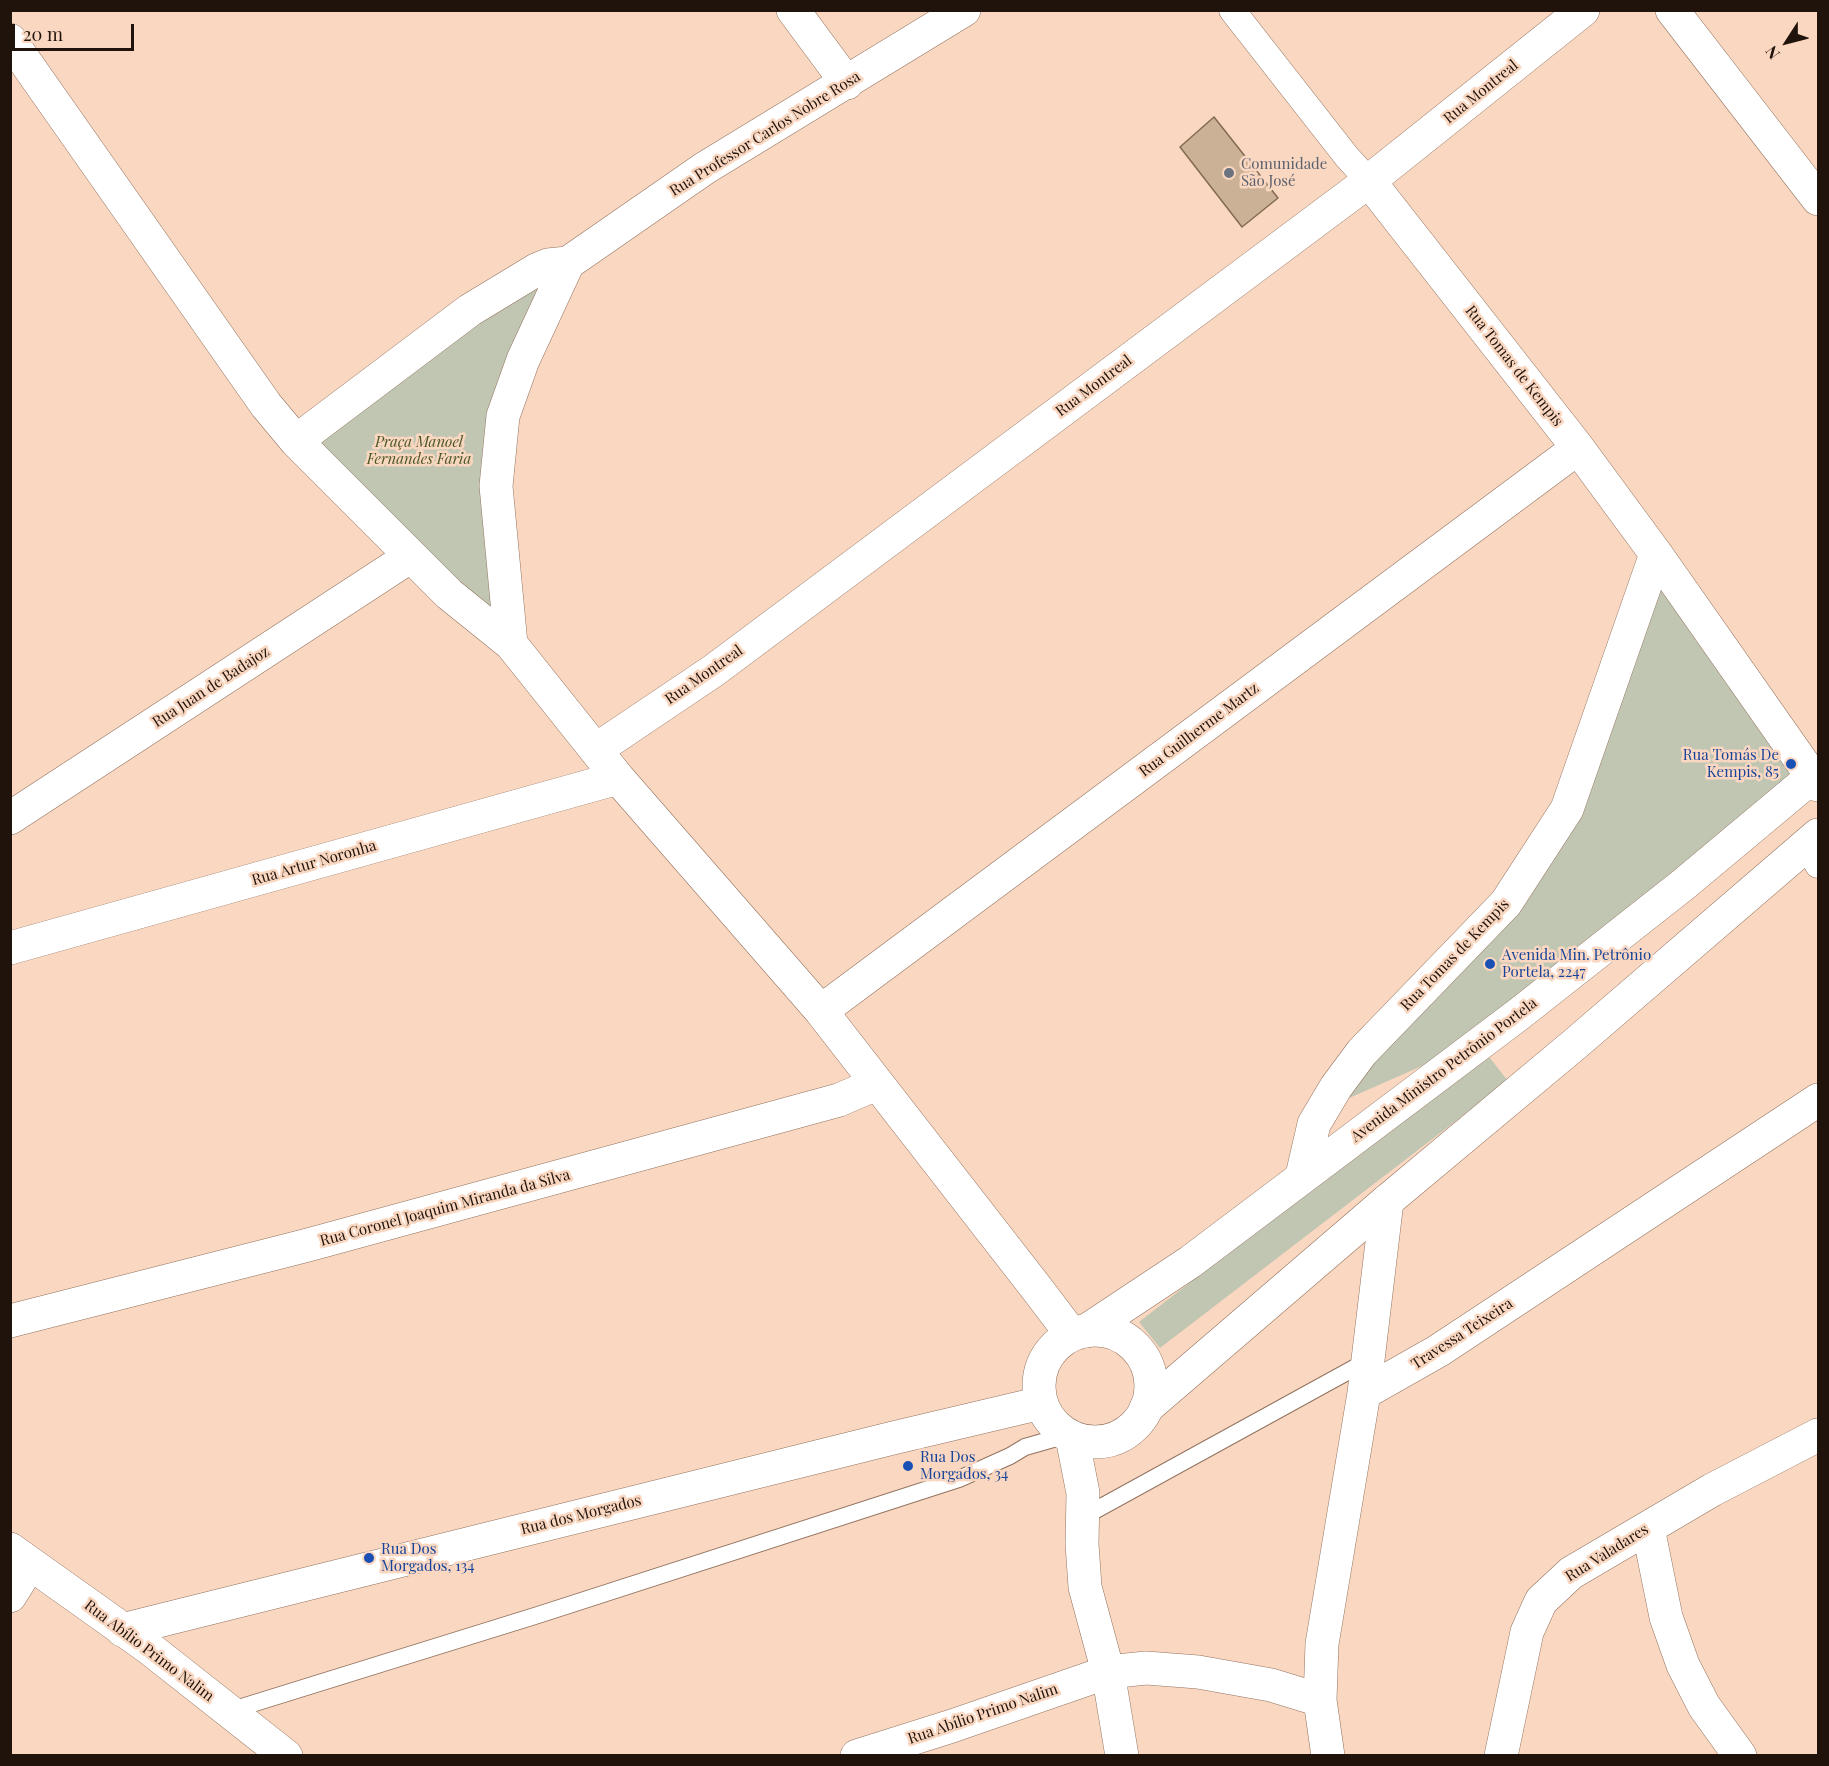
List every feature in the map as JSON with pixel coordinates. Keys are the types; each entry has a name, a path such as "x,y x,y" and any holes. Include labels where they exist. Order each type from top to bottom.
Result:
{"street":[{"path":"793,10 848,82"},
{"name":"Rua Professor Carlos Nobre Rosa","path":"296,441 470,310 536,270 548,265 568,263 705,168 964,10"},
{"path":"1232,10 1347,157 1369,181"},
{"name":"Rua Montreal","path":"597,749 713,671 1369,181 1582,10"},
{"path":"1672,10 1818,200"},
{"path":"10,40 266,405 296,441 449,594 511,644 618,777 821,1011 1041,1293 1041,1326 1068,1341"},
{"name":"Rua Tomas de Kempis","path":"1369,181 1578,448 1817,778"},
{"path":"511,644 495,486 503,416 523,360 568,263"},
{"name":"Rua Guilherme Martz","path":"821,1011 1578,448"},
{"name":"Rua Tomas de Kempis","path":"1302,1176 1314,1124 1336,1087 1362,1052 1506,903 1567,809 1656,554"},
{"name":"Rua Juan de Badajoz","path":"10,818 411,555"},
{"name":"Rua Artur Noronha","path":"10,948 618,777"},
{"name":"Avenida Ministro Petrônio Portela","path":"1068,1341 1190,1262 1520,1014 1817,778"},
{"path":"1146,1408 1575,1044 1814,848"},
{"name":"Rua Coronel Joaquim Miranda da Silva","path":"10,1321 308,1245 839,1100 876,1084"},
{"name":"Travessa Teixeira","path":"1364,1393 1438,1351 1818,1100"},
{"path":"1328,1755 1320,1700 1322,1644 1364,1393 1388,1201"},
{"path":"1105,1331 1119,1336 1138,1352 1146,1365 1150,1379 1150,1394 1146,1408 1128,1431 1101,1442 1086,1441 1069,1436 1049,1418 1041,1403 1039,1386 1041,1371 1068,1341 1105,1331"},
{"name":"Rua dos Morgados","path":"122,1630 893,1437 1041,1403"},
{"name":"Rua Valadares","path":"1501,1755 1527,1632 1540,1601 1571,1573 1712,1490 1818,1435"},
{"path":"1069,1436 1083,1505 1085,1587 1108,1672 1122,1755"},
{"path":"1083,1505 1115,1438"},
{"path":"1648,1528 1666,1617 1683,1665 1704,1706 1740,1755"},
{"path":"10,1596 20,1556"},
{"name":"Rua Abílio Primo Nalim","path":"20,1556 149,1648 286,1755"},
{"name":"Rua Abílio Primo Nalim","path":"857,1755 952,1726 1108,1672 1146,1668 1198,1672 1270,1685 1320,1700"}],"lane":[{"path":"1083,1505 1367,1360"},
{"path":"229,1711 538,1615 959,1479 1025,1447 1069,1436"}],"green space":[{"name":"Praça Manoel Fernandes Faria","path":"550,255 503,416 511,644 296,441"},
{"path":"1651,572 1807,768 1483,1039 1313,1114 1568,810"},
{"path":"1486,1053 1508,1081 1160,1348 1139,1322"}],"building":[{"name":"Comunidade São José","path":"1214,117 1278,198 1242,227 1180,147"}],"place":[{"name":"Comunidade São José","path":"1229,173"},
{"name":"Rua Tomás De Kempis, 85","path":"1791,764"},
{"name":"Avenida Min. Petrônio Portela, 2247","path":"1490,964"},
{"name":"Rua Dos Morgados, 34","path":"908,1466"},
{"name":"Rua Dos Morgados, 134","path":"369,1558"}]}
